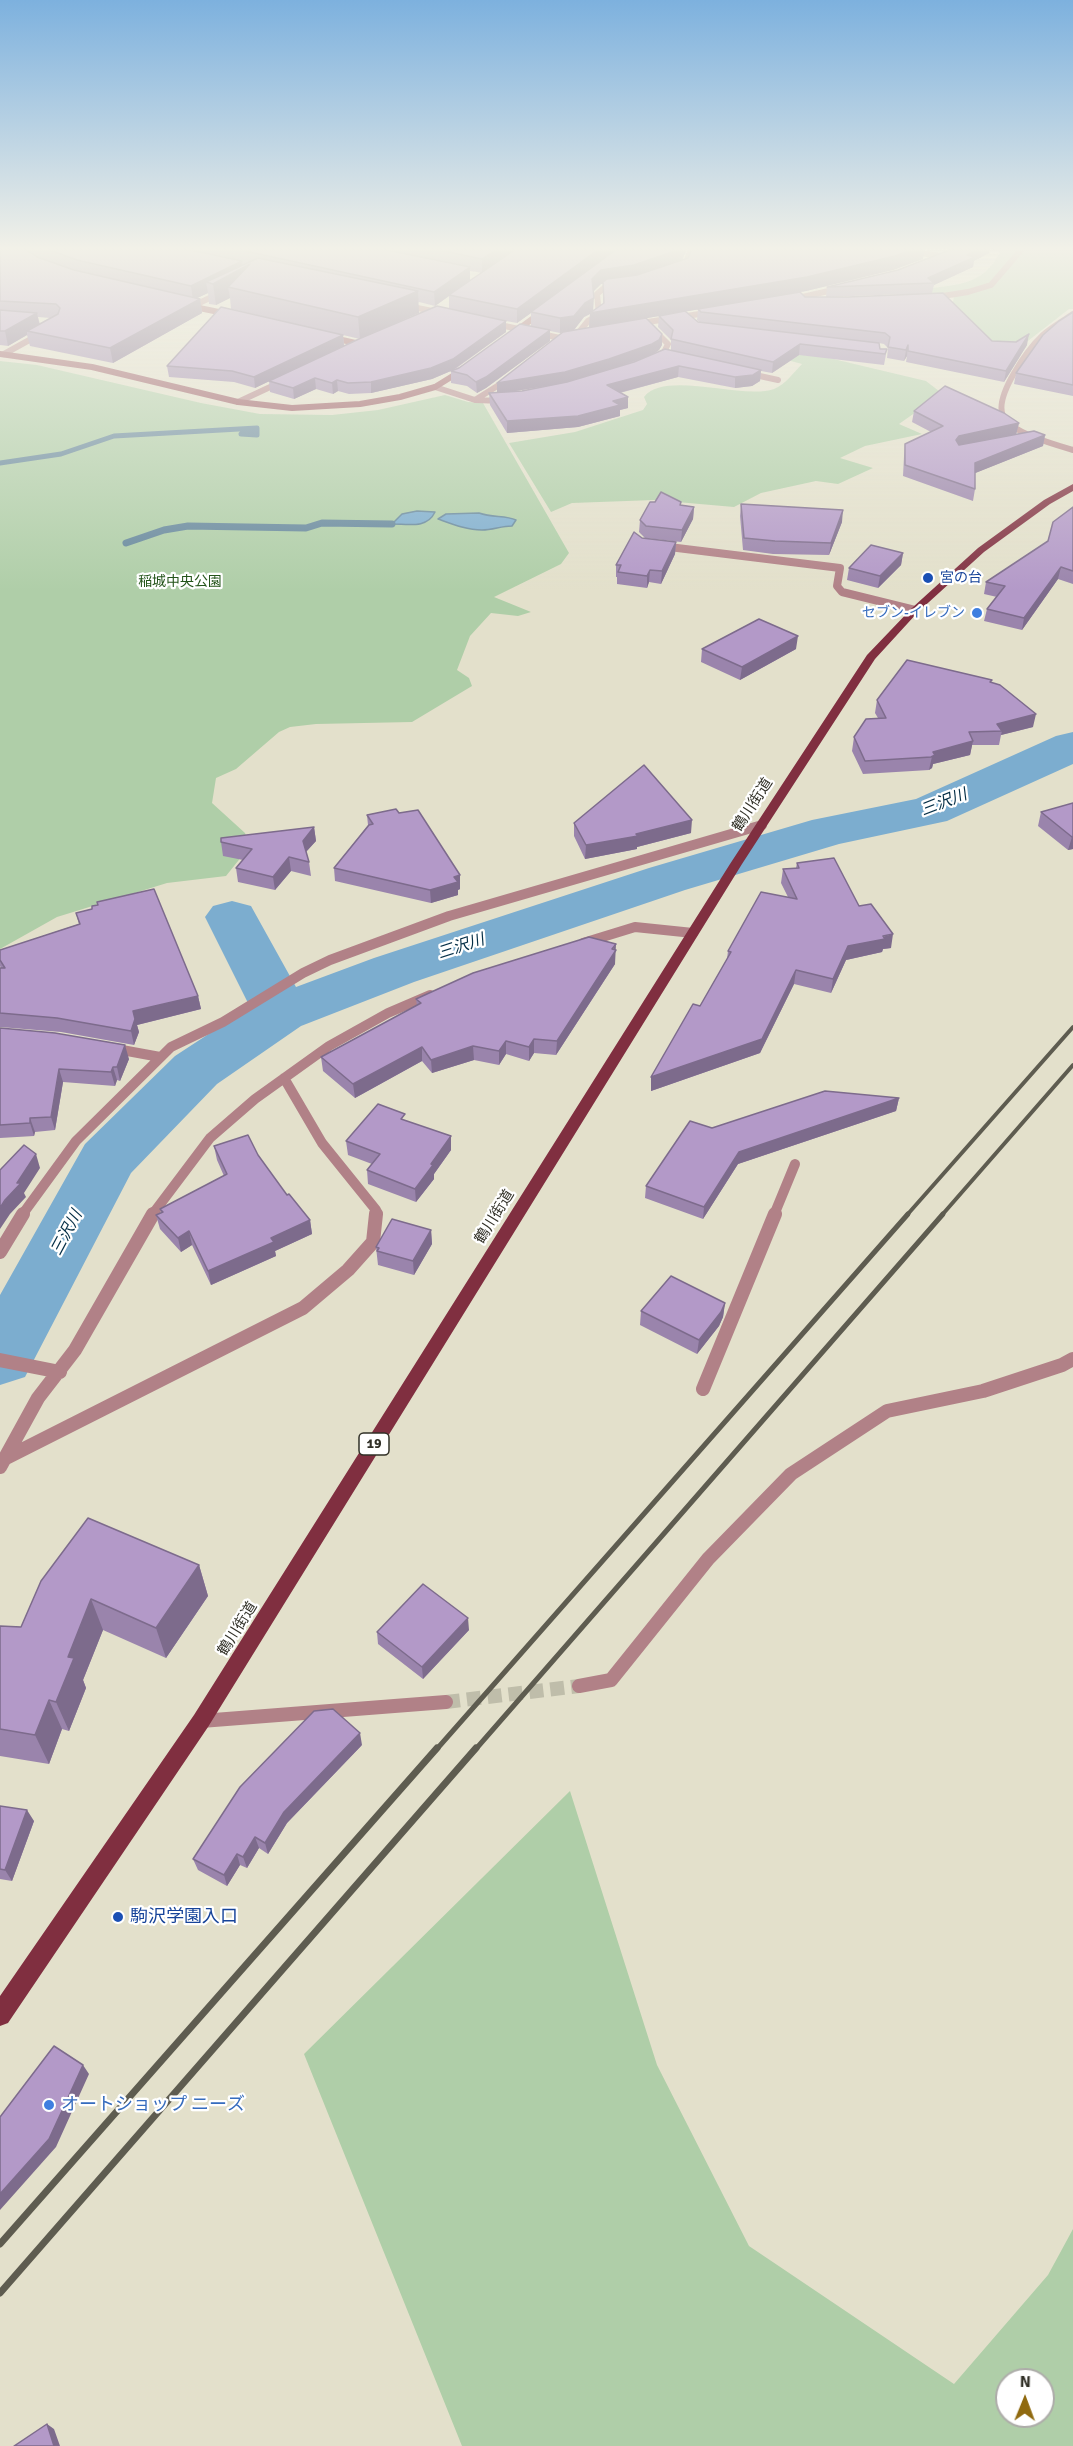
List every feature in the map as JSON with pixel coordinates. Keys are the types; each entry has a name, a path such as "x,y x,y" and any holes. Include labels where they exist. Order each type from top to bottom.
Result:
{"main road":[{"name":"鶴川街道","path":"0,2014 201,1721 736,864 871,657 915,610 981,550 1047,502 1073,487"}],"street":[{"path":"65,363 92,367 238,402 292,408 340,406 390,399 435,387 472,363"},
{"path":"1021,363 1002,404 1004,417 1035,436 1073,450"},
{"path":"744,372 778,380"},
{"path":"475,400 514,375"},
{"path":"238,402 289,378"},
{"path":"435,387 475,400 510,400"},
{"path":"1024,439 1035,436"},
{"path":"653,545 840,568 837,586 842,592 915,610"},
{"path":"0,1252 25,1210 76,1141 160,1057 171,1047 234,1014 303,973 330,960 449,916 762,825"},
{"path":"574,946 635,927 693,933"},
{"path":"2,1463 38,1398 75,1350 146,1223 210,1138 255,1099 329,1046 388,1013 436,992"},
{"path":"105,1047 160,1057"},
{"path":"2,1463 303,1308 348,1270 373,1242 376,1210 322,1143 284,1078"},
{"path":"704,1389 795,1164"},
{"path":"579,1686 611,1680 708,1559 791,1474 887,1411 983,1391 1062,1365 1073,1359"},
{"path":"0,1360 60,1372"},
{"path":"201,1721 446,1702"}],"green space":[{"name":"稲城中央公園","path":"0,363 37,365 201,403 260,414 332,415 378,410 445,395 468,402 483,403 569,553 561,564 494,597 531,612 518,616 491,613 470,636 457,670 469,678 472,686 412,722 316,724 290,727 279,732 236,769 216,778 212,803 245,833 250,846 226,876 167,883 57,917 0,949"},
{"path":"799,363 851,363 926,381 939,391 933,400 899,424 922,434 865,446 840,458 873,468 838,484 816,481 761,493 734,507 654,500 572,503 551,512 509,443 575,432 643,410 647,404 644,397 654,389 686,386 743,391 774,389 786,381 802,364"},
{"path":"570,1791 657,2065 749,2246 954,2384 1048,2275 1073,2229 1073,2446 462,2446 304,2054"}],"water":[{"path":"417,511 435,512 432,517 422,523 392,524 402,514"},
{"path":"479,513 516,520 512,526 476,530 438,519 446,514"}],"building":[{"path":"170,363 283,363 254,377 232,371 167,366"},
{"path":"307,363 443,363 371,382 348,383 337,380 332,383 315,378 293,388 269,381"},
{"path":"466,363 505,363 476,382 467,375 451,371"},
{"path":"523,363 595,363 565,372 497,383"},
{"path":"630,363 730,363 761,370 753,375 735,377 679,366 607,385 628,397 613,401 620,405 578,416 507,421 489,393 522,391 567,382"},
{"path":"968,363 1011,363 1006,371"},
{"path":"1023,363 1073,363 1073,385 1016,373"},
{"path":"945,386 1004,413 1019,423 959,436 956,440 959,445 1034,431 1045,435 975,463 975,489 905,465 905,444 943,426 914,411"},
{"path":"661,492 681,502 680,505 694,507 682,530 646,526 640,520 650,502 655,502"},
{"path":"741,504 843,510 831,543 775,541 744,538"},
{"path":"1073,507 1073,571 1061,567 1024,618 987,609 1005,586 986,582 1048,541 1053,522"},
{"path":"634,532 642,538 676,542 662,571 650,570 647,576 618,572 621,565 616,565"},
{"path":"871,545 903,553 880,576 849,568"},
{"path":"759,619 798,636 742,667 702,649"},
{"path":"907,660 992,680 990,682 1000,685 1036,714 997,724 1002,731 969,732 973,741 933,752 935,755 931,757 865,761 854,737 866,719 886,718 877,700"},
{"path":"644,765 692,820 636,834 638,836 586,845 574,823"},
{"path":"1073,803 1073,837 1072,837 1041,812"},
{"path":"396,809 399,813 418,810 460,875 454,877 458,882 430,890 334,868 369,825 373,824 367,815"},
{"path":"314,827 303,841 309,862 289,857 273,877 236,868 252,849 221,842 221,838"},
{"path":"834,858 859,906 871,904 893,934 883,936 885,939 848,946 833,979 796,970 762,1039 651,1077 693,1004 700,1006 731,952 728,951 761,892 797,899 783,869 799,868 797,863"},
{"path":"154,889 198,996 133,1011 135,1019 131,1031 57,1018 0,1013 0,968 5,968 0,960 0,950 80,924 76,913 92,909 92,906 98,905 97,902"},
{"path":"589,937 616,944 612,949 616,950 557,1041 534,1039 529,1047 506,1041 499,1051 473,1046 431,1060 422,1047 353,1084 321,1057 421,1003 416,999 473,973"},
{"path":"0,1028 55,1033 125,1045 117,1067 113,1067 111,1072 59,1069 51,1117 30,1118 30,1123 0,1125"},
{"path":"825,1091 899,1098 739,1152 704,1207 646,1186 690,1121 712,1128"},
{"path":"378,1104 405,1114 401,1119 451,1136 415,1189 367,1170 380,1154 346,1141"},
{"path":"248,1135 258,1155 287,1195 289,1194 310,1220 271,1238 274,1242 208,1271 189,1231 178,1238 156,1215 163,1212 160,1209 227,1174 214,1146"},
{"path":"24,1145 36,1154 17,1183 21,1183 0,1208 0,1170"},
{"path":"392,1219 431,1230 413,1261 377,1251 379,1248 376,1247"},
{"path":"671,1276 725,1303 721,1312 699,1340 641,1311"},
{"path":"88,1518 199,1565 156,1628 91,1599 68,1657 74,1658 56,1702 49,1700 35,1735 0,1729 0,1626 21,1627 41,1581"},
{"path":"423,1584 468,1618 422,1667 377,1632"},
{"path":"333,1709 360,1733 284,1812 265,1843 255,1837 243,1857 237,1854 224,1875 193,1859 240,1787 314,1711"},
{"path":"0,1806 27,1810 5,1870 0,1869"},
{"name":"オートショップ ニーズ","path":"54,2046 83,2065 49,2139 0,2194 0,2117"},
{"path":"47,2424 54,2446 14,2446"}],"waterway":[{"path":"0,463 61,454 114,436 257,428 257,435 241,434 246,430 253,432"},
{"path":"126,543 164,530 188,526 306,528 322,523 392,524"},
{"name":"三沢川","path":"281,1013 394,970 667,879 830,831 930,811 1073,746"},
{"path":"232,917 281,1013"},
{"name":"三沢川","path":"0,1358 107,1160 196,1070 281,1013"}],"tunnel":[{"path":"446,1702 579,1686"}],"railway":[{"path":"907,1215 1073,1027"},
{"path":"942,1215 1073,1065"},
{"path":"436,1750 908,1214"},
{"path":"475,1750 943,1214"},
{"path":"0,2244 437,1748"},
{"path":"0,2293 476,1748"}],"place":[{"name":"宮の台","path":"928,578"},
{"name":"セブン-イレブン","path":"977,613"},
{"name":"駒沢学園入口","path":"118,1917"},
{"name":"オートショップ ニーズ","path":"49,2105"}]}
